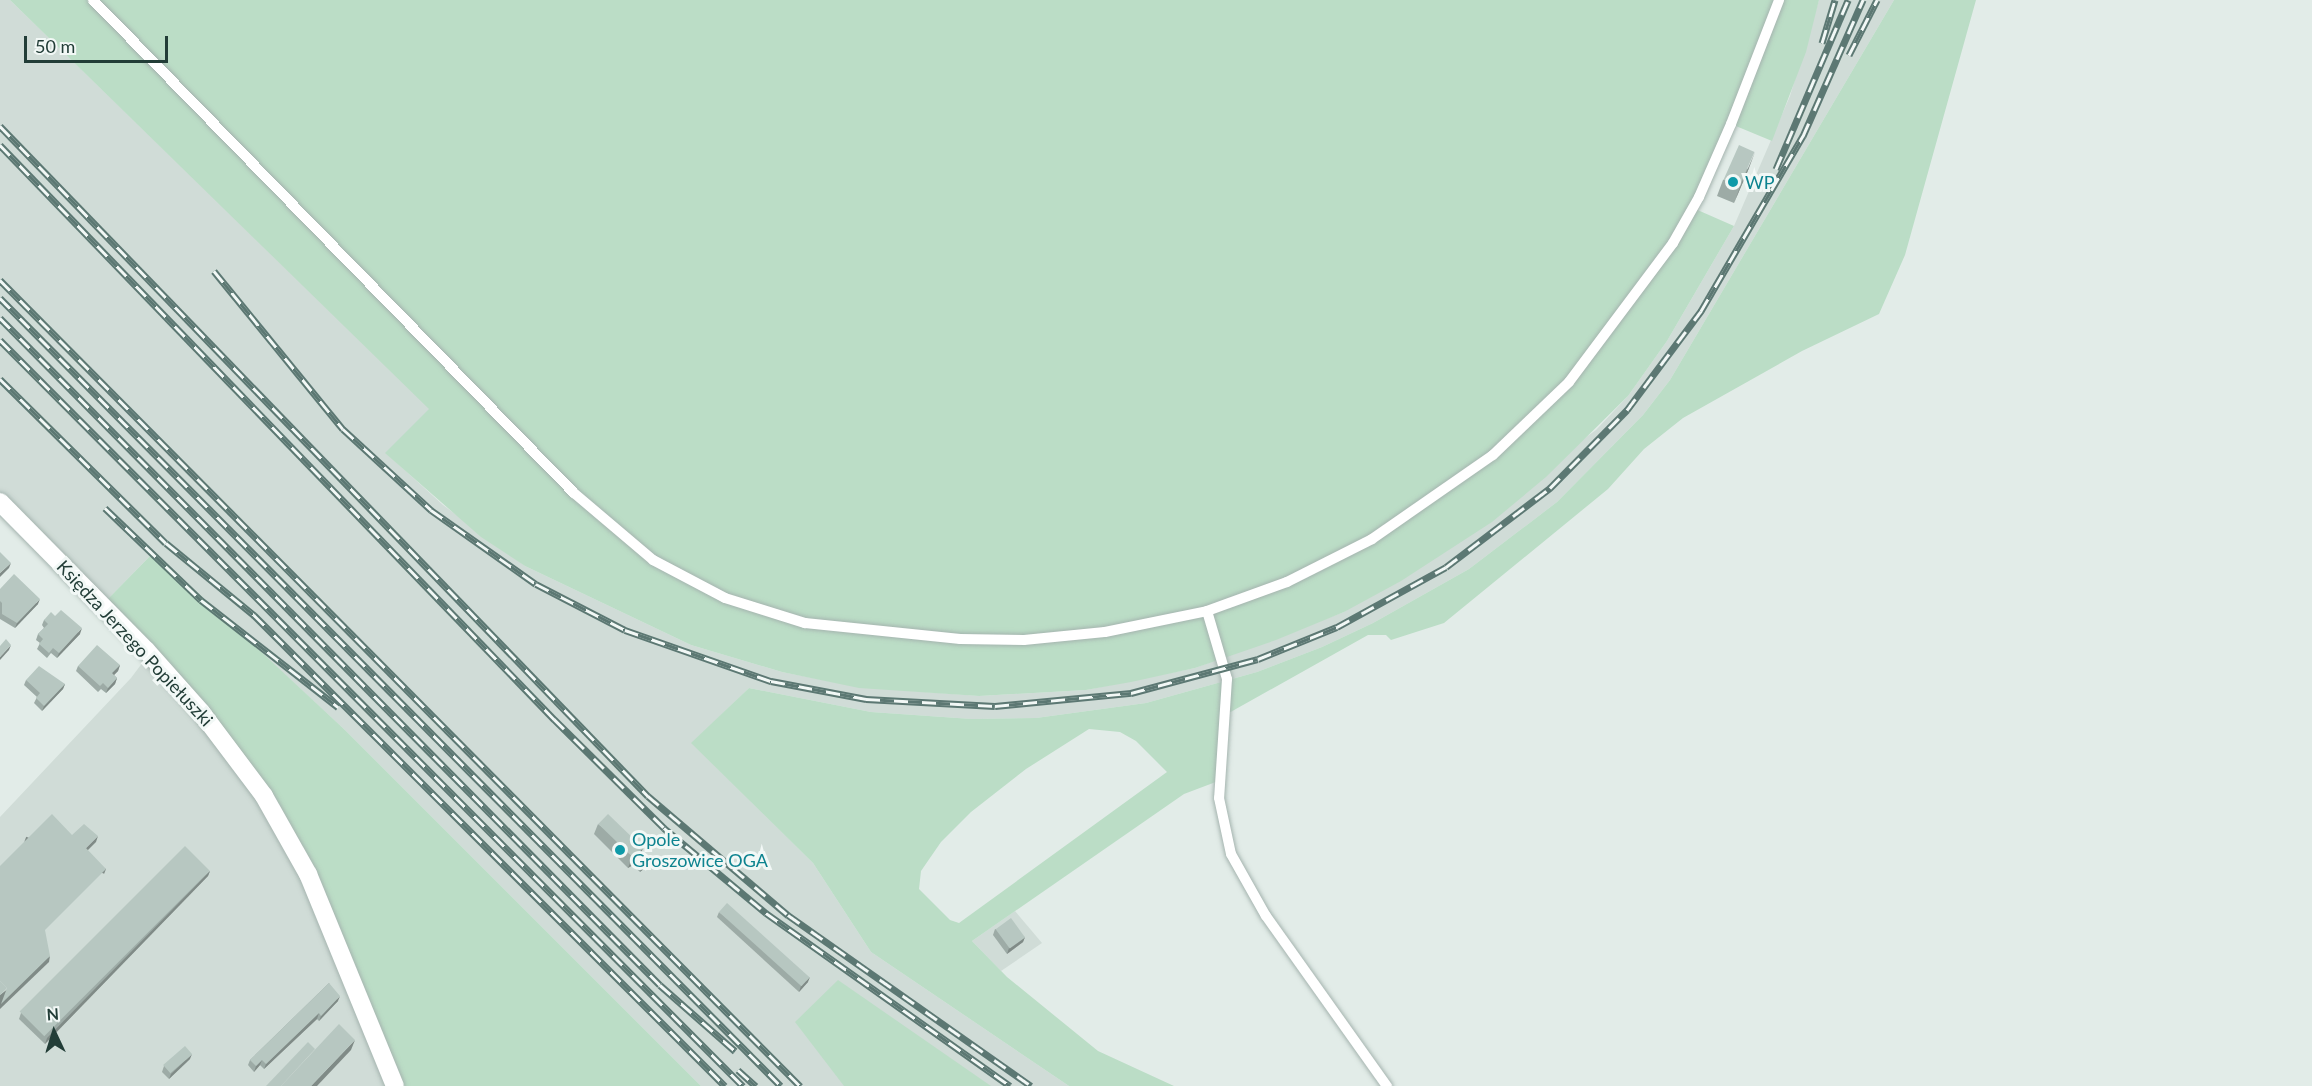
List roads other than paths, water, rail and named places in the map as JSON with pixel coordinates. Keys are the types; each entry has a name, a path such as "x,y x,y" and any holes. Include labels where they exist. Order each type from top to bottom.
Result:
{"main road":[{"name":"Księdza Jerzego Popiełuszki","path":"0,502 156,661 221,737 264,796 312,883 395,1086"}],"lane":[{"path":"93,0 574,493 629,542 683,578 725,598 805,623 960,639 1063,638 1207,611 1287,582 1372,539 1493,455 1569,382 1625,311 1685,222 1735,115 1779,0"},
{"path":"1207,611 1227,679 1219,798 1231,854 1266,916 1387,1086"}],"railway":[{"path":"1822,43 1835,0"},
{"path":"1776,169 1848,0"},
{"path":"214,271 343,429 431,510 536,584 625,630 771,681 866,699 995,706 1131,693 1258,659 1337,627 1446,567 1550,488 1627,410 1701,311 1803,136 1863,0"},
{"path":"1849,55 1877,0"},
{"path":"0,126 648,796 788,915 1031,1086"},
{"path":"0,145 554,719 664,828 766,913 1010,1086"},
{"path":"0,280 800,1086"},
{"path":"0,298 781,1086"},
{"path":"0,318 660,985 735,1051"},
{"path":"0,340 743,1086"},
{"path":"0,379 166,543 254,615 725,1086"},
{"path":"105,508 201,600 338,707"},
{"path":"738,1070 756,1086"}],"place":[{"name":"WP","path":"1733,182"},
{"name":"Opole Groszowice OGA","path":"620,850"}]}
